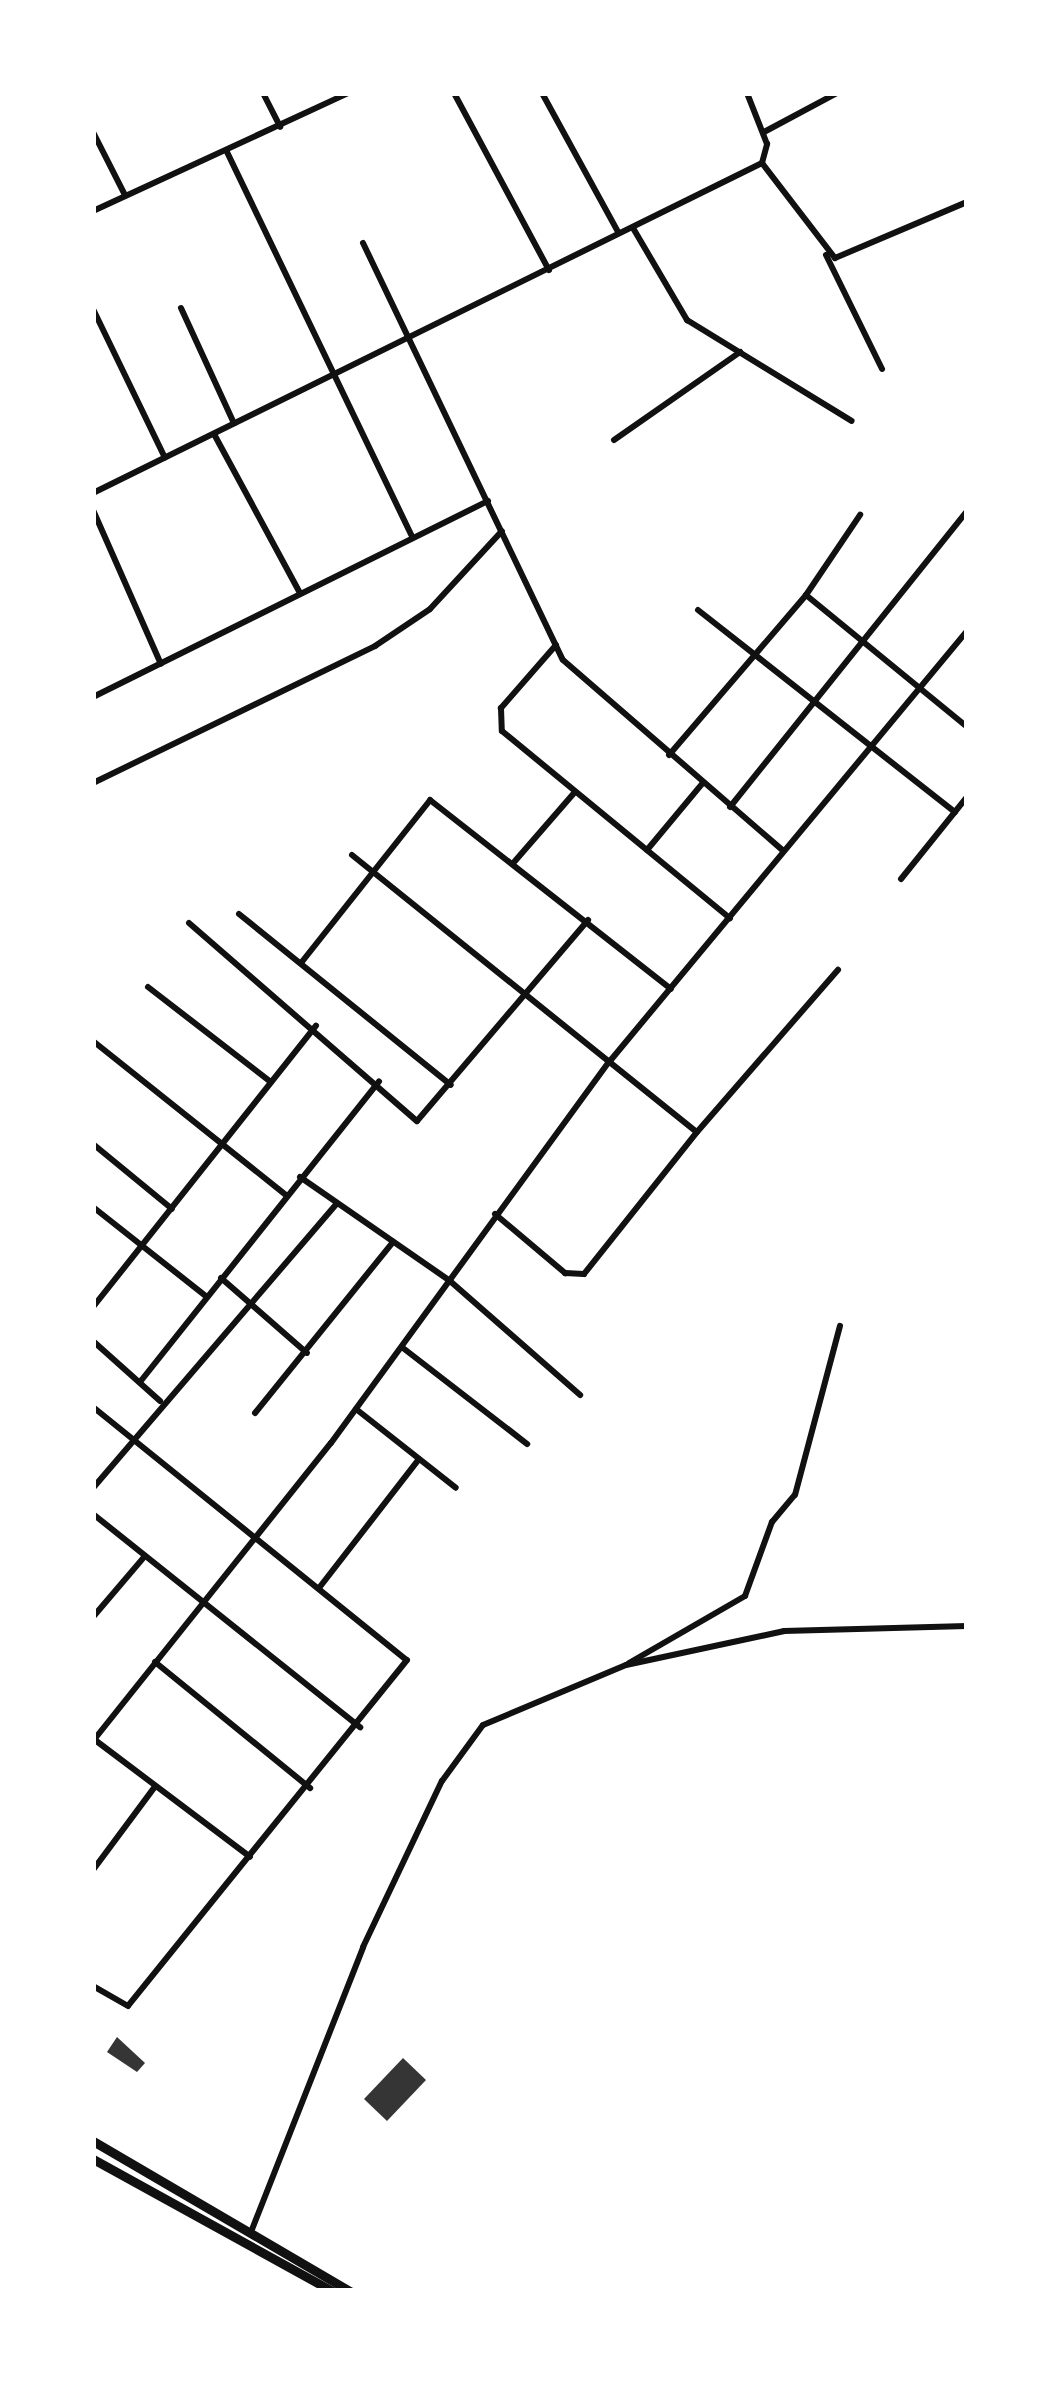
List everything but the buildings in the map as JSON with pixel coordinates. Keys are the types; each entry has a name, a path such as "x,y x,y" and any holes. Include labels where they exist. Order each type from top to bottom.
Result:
{"main road":[{"path":"93,2141 350,2291"},
{"path":"93,2159 332,2291"}],"street":[{"path":"263,93 280,127"},
{"path":"93,211 348,93"},
{"path":"454,93 549,270"},
{"path":"542,93 618,232"},
{"path":"764,132 837,93"},
{"path":"747,94 764,132 762,163 824,252 882,369"},
{"path":"93,132 125,195"},
{"path":"227,152 338,374 411,536"},
{"path":"93,493 762,163"},
{"path":"824,252 835,258 967,202"},
{"path":"633,229 671,303 852,422"},
{"path":"363,243 556,645 580,682 782,850"},
{"path":"181,308 234,423"},
{"path":"93,309 165,458"},
{"path":"614,440 740,352"},
{"path":"214,434 300,593"},
{"path":"93,696 488,501"},
{"path":"93,510 161,664"},
{"path":"730,807 967,512"},
{"path":"668,755 806,595 860,515"},
{"path":"93,783 375,646 430,609 502,531"},
{"path":"806,595 967,728"},
{"path":"698,610 955,812"},
{"path":"250,1857 93,1739 403,1348 495,1214 610,1061 730,918 863,744 966,628"},
{"path":"556,645 497,719 575,792 730,918"},
{"path":"647,850 702,784"},
{"path":"515,861 575,792"},
{"path":"901,879 967,797"},
{"path":"301,963 430,800 515,861 671,988"},
{"path":"352,855 698,1132"},
{"path":"239,914 452,1086"},
{"path":"189,923 316,1026 417,1121 452,1086 588,920"},
{"path":"495,1214 565,1273 584,1274 838,970"},
{"path":"148,987 271,1082"},
{"path":"93,1307 316,1026"},
{"path":"93,1041 286,1195"},
{"path":"140,1382 379,1081"},
{"path":"93,1144 172,1209"},
{"path":"300,1177 450,1281 580,1395"},
{"path":"93,1488 160,1400 252,1305 337,1203"},
{"path":"93,1208 207,1297"},
{"path":"255,1414 392,1242"},
{"path":"221,1278 307,1352"},
{"path":"251,2232 442,1781 495,1717 626,1665 745,1597 772,1522 795,1496 839,1325"},
{"path":"93,1341 160,1400"},
{"path":"403,1348 527,1444"},
{"path":"93,1407 406,1658 360,1726 128,2006 93,1986"},
{"path":"356,1409 456,1488"},
{"path":"319,1588 419,1459"},
{"path":"93,1514 360,1726"},
{"path":"93,1617 146,1556"},
{"path":"626,1665 784,1631 967,1626"},
{"path":"154,1662 310,1787"},
{"path":"93,1870 154,1788"}]}
